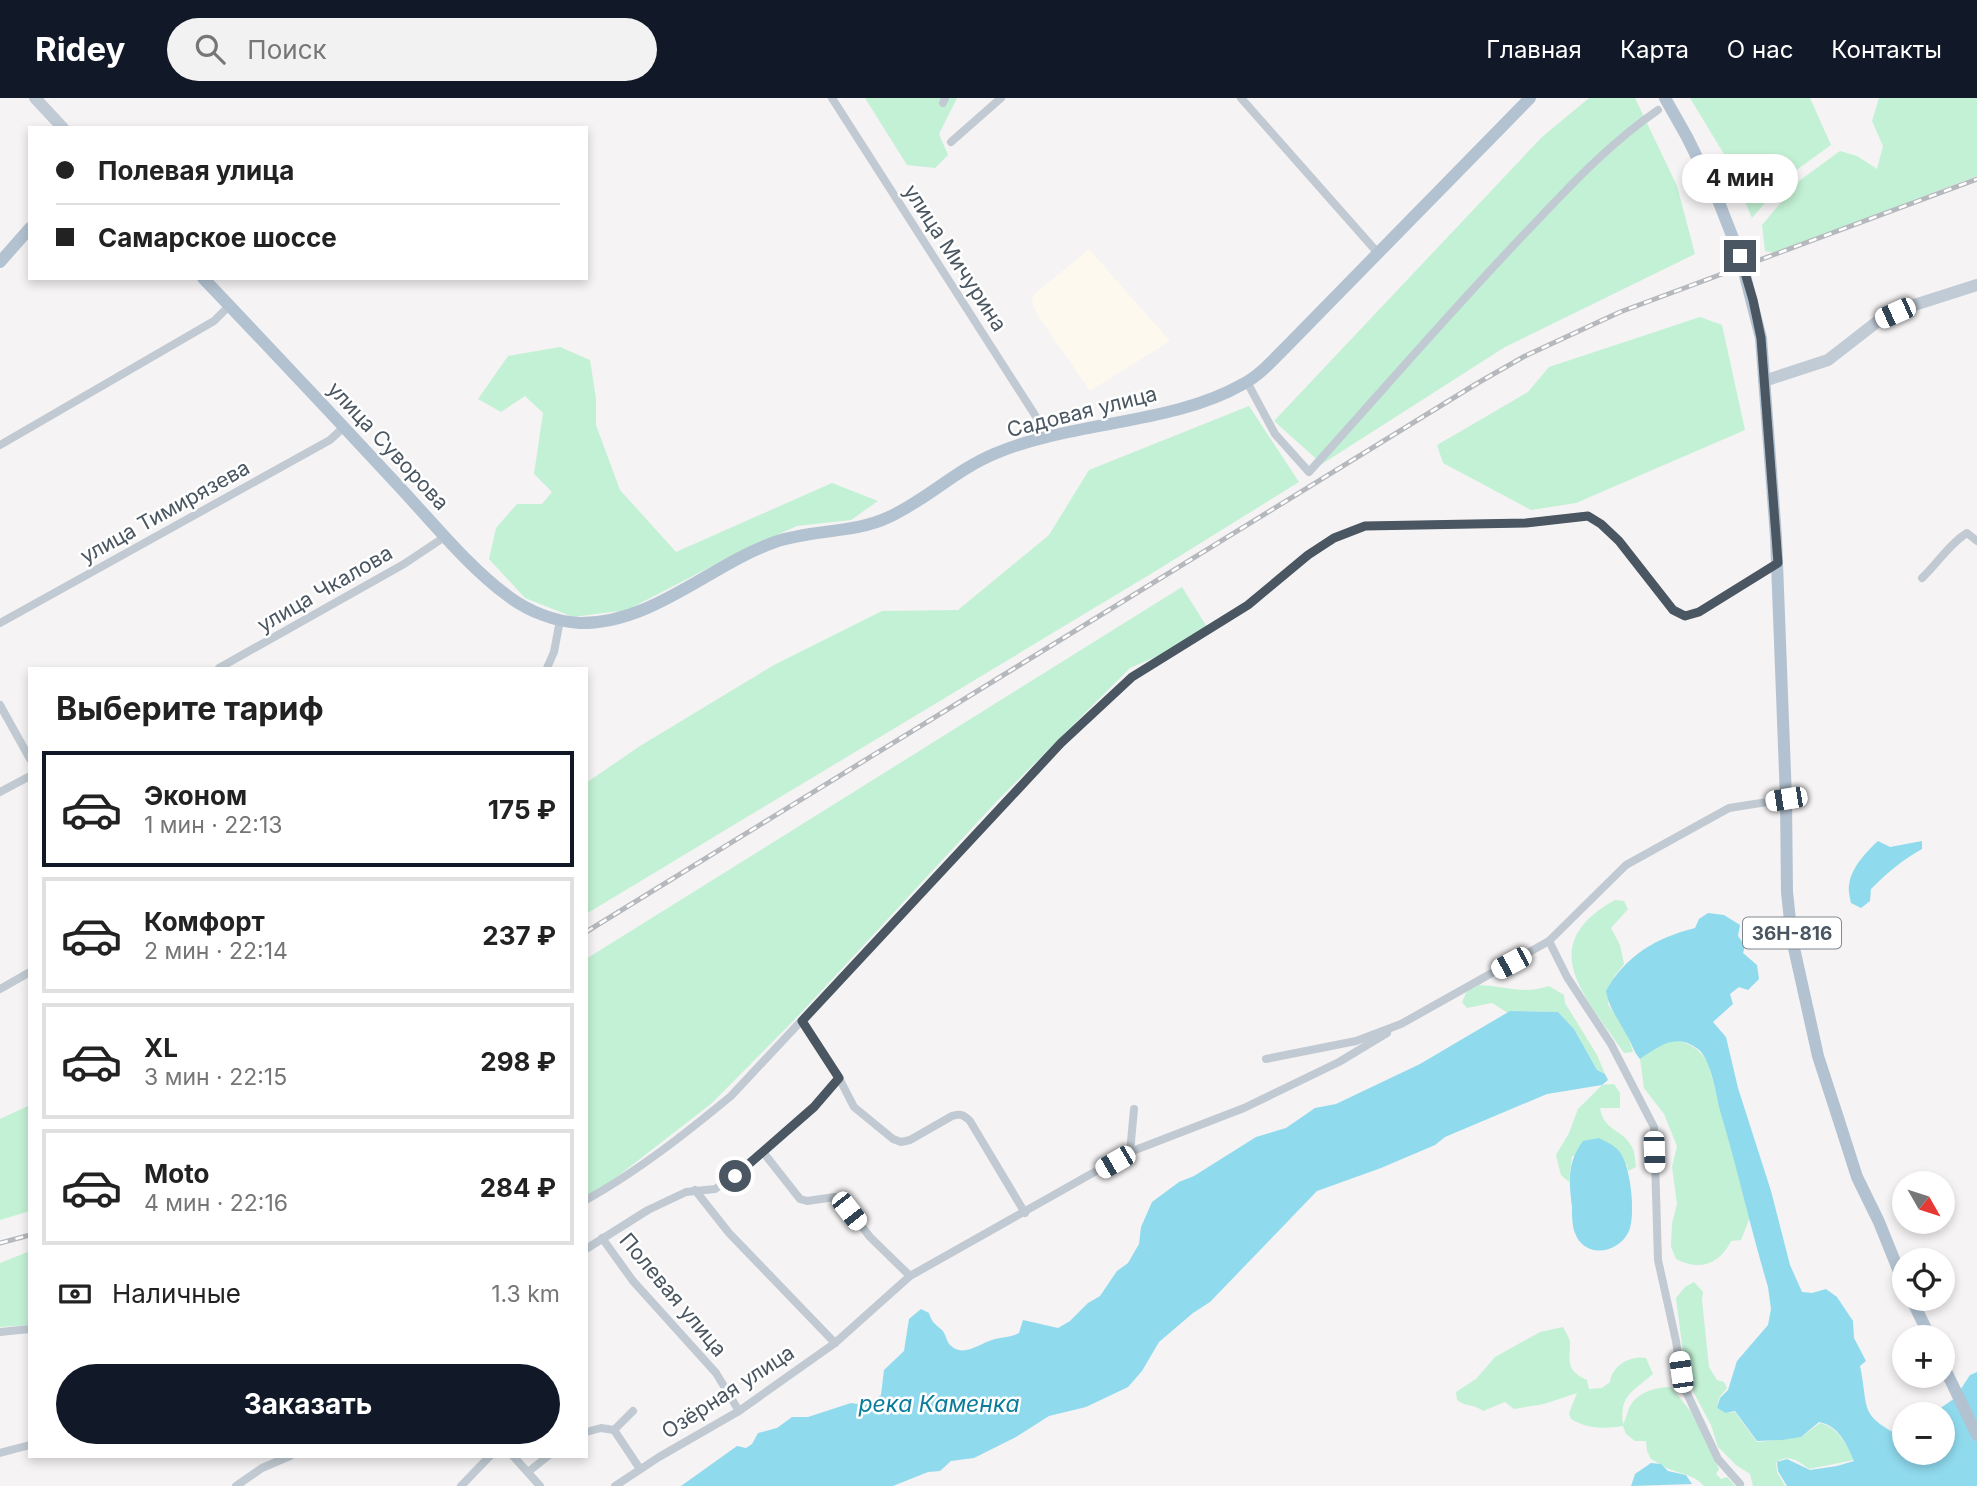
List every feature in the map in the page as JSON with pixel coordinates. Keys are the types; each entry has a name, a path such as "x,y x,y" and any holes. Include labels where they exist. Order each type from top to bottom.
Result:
{"main road":[{"name":"Садовая улица","path":"560,620 577,623 613,620 649,606 747,553 775,542 806,534 864,527 886,519 972,464 998,452 1049,437 1186,406 1247,382 1287,346 1530,98"},
{"name":"36Н-816","path":"1665,98 1718,200 1740,256 1761,338 1778,563 1787,892 1792,939 1818,1056 1857,1177 1892,1254"},
{"path":"0,262 28,230"},
{"name":"улица Суворова","path":"205,280 446,536 508,596 522,605 560,620"},
{"path":"1954,1388 1977,1435"}],"street":[{"path":"35,98 61,126"},
{"name":"улица Мичурина","path":"832,98 1049,437"},
{"path":"951,142 1001,98"},
{"path":"1241,98 1377,252"},
{"path":"1247,382 1275,434 1309,472 1508,250 1607,152 1636,125 1658,110"},
{"path":"1764,381 1828,360 1882,318 1977,285"},
{"path":"0,445 214,321 229,306"},
{"name":"улица Тимирязева","path":"0,623 330,440 344,427"},
{"path":"588,1199 617,1183 690,1130 731,1096 1061,743 1132,677 1248,605 1308,555 1334,538 1365,526 1526,523 1588,516 1619,541 1673,610 1685,616 1699,612 1778,563"},
{"path":"1922,578 1940,561 1954,541 1967,533 1977,541"},
{"name":"улица Чкалова","path":"221,667 404,564 446,536"},
{"path":"547,667 554,652 560,620"},
{"path":"0,705 28,755"},
{"path":"0,792 28,777"},
{"path":"1266,1059 1356,1041 1401,1024 1549,940 1626,865 1729,808 1786,799"},
{"path":"1549,940 1567,977 1611,1044 1654,1126 1658,1260 1676,1341 1682,1383 1718,1459 1740,1484"},
{"path":"0,989 28,973"},
{"path":"802,1021 839,1078 854,1107 892,1139 901,1142 910,1140 959,1114 971,1121 1025,1213"},
{"name":"Озёрная улица","path":"615,1486 739,1411 835,1343 910,1276 1130,1152 1244,1108 1339,1062 1401,1024"},
{"name":"Полевая улица","path":"588,1248 633,1217 695,1189 716,1189 735,1176 814,1107 839,1078"},
{"path":"1130,1152 1134,1109"},
{"path":"763,1152 800,1199 835,1197 843,1202 870,1237 910,1276"},
{"path":"695,1189 729,1233 835,1343"},
{"name":"Полевая улица","path":"602,1238 633,1281 716,1373 739,1411"},
{"path":"0,1332 28,1329"},
{"name":"Озёрная улица","path":"614,1430 633,1411"},
{"path":"588,1431 601,1427 614,1430 640,1469"},
{"path":"0,1453 28,1446"},
{"path":"236,1486 262,1468 285,1458"},
{"path":"461,1486 487,1458"},
{"path":"515,1458 540,1486"},
{"path":"528,1472 546,1458"}],"shaded area":[{"path":"1089,249 1170,341 1090,391 1032,304 1033,295"}],"green space":[{"path":"865,98 957,98 939,134 948,155 935,168 907,165"},
{"path":"1589,98 1635,98 1677,186 1695,254 1505,347 1322,464 1274,421 1542,137"},
{"path":"1690,98 1810,98 1831,145 1788,176 1752,218 1727,159"},
{"path":"1879,98 1977,98 1977,176 1775,253 1765,251 1762,225 1799,181 1840,151 1857,156 1877,169 1883,146 1872,121"},
{"path":"1700,317 1722,325 1745,430 1576,503 1531,510 1443,463 1437,445 1528,392 1549,367"},
{"path":"560,347 590,360 596,399 596,425 620,490 676,552 832,483 878,501 851,520 797,526 745,549 627,610 573,617 525,598 489,559 496,528 517,504 542,504 552,492 534,474 543,413 525,396 501,412 478,399 508,356"},
{"path":"1249,406 1299,482 588,913 588,782 640,746 774,665 882,611 958,610 1049,535 1089,470"},
{"path":"1182,587 1207,627 1167,652 1130,668 997,801 798,1016 712,1103 600,1190 588,1196 588,958"},
{"path":"1615,900 1624,901 1628,909 1611,928 1620,945 1624,964 1614,977 1608,1004 1628,1036 1633,1052 1624,1053 1583,993 1574,973 1572,954 1576,936 1590,918"},
{"path":"1479,985 1522,990 1549,986 1564,995 1565,1003 1597,1055 1605,1074 1597,1070 1574,1029 1558,1012 1508,1013 1492,1003 1467,1008 1462,1002 1467,991"},
{"path":"1675,1040 1694,1047 1708,1063 1750,1217 1741,1240 1731,1241 1721,1256 1708,1264 1684,1263 1676,1259 1671,1247 1672,1224 1677,1204 1672,1167 1677,1146 1664,1114 1644,1088 1640,1059 1660,1045"},
{"path":"1614,1084 1620,1093 1620,1108 1600,1108 1605,1121 1632,1146 1636,1167 1628,1171 1627,1165 1572,1156 1569,1182 1561,1175 1556,1155 1569,1133 1578,1109 1602,1085"},
{"path":"28,1106 28,1212 0,1220 0,1119"},
{"path":"28,1252 28,1325 0,1327 0,1263"},
{"path":"1694,1282 1703,1292 1709,1367 1717,1380 1724,1382 1727,1388 1719,1398 1717,1408 1727,1413 1735,1412 1757,1442 1801,1437 1820,1423 1827,1425 1841,1437 1854,1460 1809,1469 1789,1458 1780,1460 1776,1463 1777,1472 1785,1486 1753,1486 1750,1474 1736,1465 1718,1447 1711,1425 1694,1393 1684,1360 1676,1298 1685,1287"},
{"path":"1563,1327 1570,1342 1572,1369 1587,1380 1589,1389 1602,1388 1610,1382 1614,1371 1623,1363 1634,1358 1646,1358 1653,1374 1625,1400 1623,1424 1632,1403 1642,1394 1653,1389 1671,1387 1692,1413 1719,1469 1716,1474 1721,1479 1727,1477 1735,1486 1704,1486 1693,1477 1666,1468 1651,1459 1646,1441 1635,1441 1626,1434 1623,1426 1596,1427 1571,1419 1569,1413 1577,1393 1544,1404 1514,1409 1505,1402 1483,1411 1457,1400 1456,1392 1476,1379 1495,1357 1540,1332"}],"water":[{"path":"1878,841 1890,847 1922,841 1922,849 1901,862 1877,883 1871,889 1870,901 1861,908 1851,903 1850,879 1860,861"},
{"path":"1708,913 1724,915 1740,925 1738,936 1745,946 1743,953 1757,965 1759,979 1748,990 1739,987 1730,994 1733,1004 1713,1022 1726,1037 1738,1088 1771,1191 1790,1265 1802,1292 1812,1293 1826,1289 1837,1297 1853,1321 1854,1338 1866,1361 1860,1366 1868,1409 1878,1422 1892,1432 1892,1465 1955,1465 1955,1402 1949,1402 1955,1398 1970,1375 1977,1372 1977,1486 1787,1486 1778,1471 1777,1462 1787,1459 1810,1470 1854,1461 1837,1431 1819,1422 1801,1437 1757,1441 1735,1411 1726,1413 1717,1408 1720,1398 1728,1390 1737,1361 1768,1325 1771,1309 1768,1287 1713,1079 1703,1054 1690,1044 1675,1041 1668,1043 1640,1059 1612,1008 1606,991 1623,967 1643,950 1667,937 1695,928 1699,919"},
{"name":"река Каменка","path":"1510,1011 1558,1012 1574,1029 1597,1070 1605,1074 1608,1080 1602,1085 1547,1094 1445,1137 1435,1145 1381,1168 1317,1191 1210,1302 1159,1342 1142,1371 1128,1387 1086,1407 1049,1416 1016,1437 974,1458 951,1461 940,1471 928,1472 893,1486 681,1486 737,1446 746,1448 752,1444 758,1433 777,1428 792,1417 808,1417 851,1403 865,1405 881,1395 884,1370 904,1351 909,1319 921,1309 929,1313 950,1345 960,1350 1019,1333 1023,1320 1058,1328 1100,1296 1117,1271 1128,1263 1139,1244 1141,1227 1152,1202 1179,1182 1194,1176 1256,1137 1286,1128 1315,1108 1336,1104 1420,1064"},
{"path":"1599,1138 1615,1147 1622,1155 1629,1176 1632,1213 1629,1231 1618,1245 1610,1249 1593,1250 1579,1241 1575,1233 1570,1180 1574,1157 1583,1141"},
{"path":"1651,1463 1661,1464 1668,1471 1686,1475 1692,1484 1631,1486 1635,1474"}],"railway":[{"path":"588,931 1525,356 1620,312 1977,179"},
{"path":"0,1243 28,1236"}],"route":[{"path":"735,1176 814,1107 839,1078 802,1021 1061,743 1132,677 1248,605 1308,555 1334,538 1365,526 1526,523 1588,516 1619,541 1673,610 1685,616 1699,612 1778,563 1761,338 1740,256"}]}
